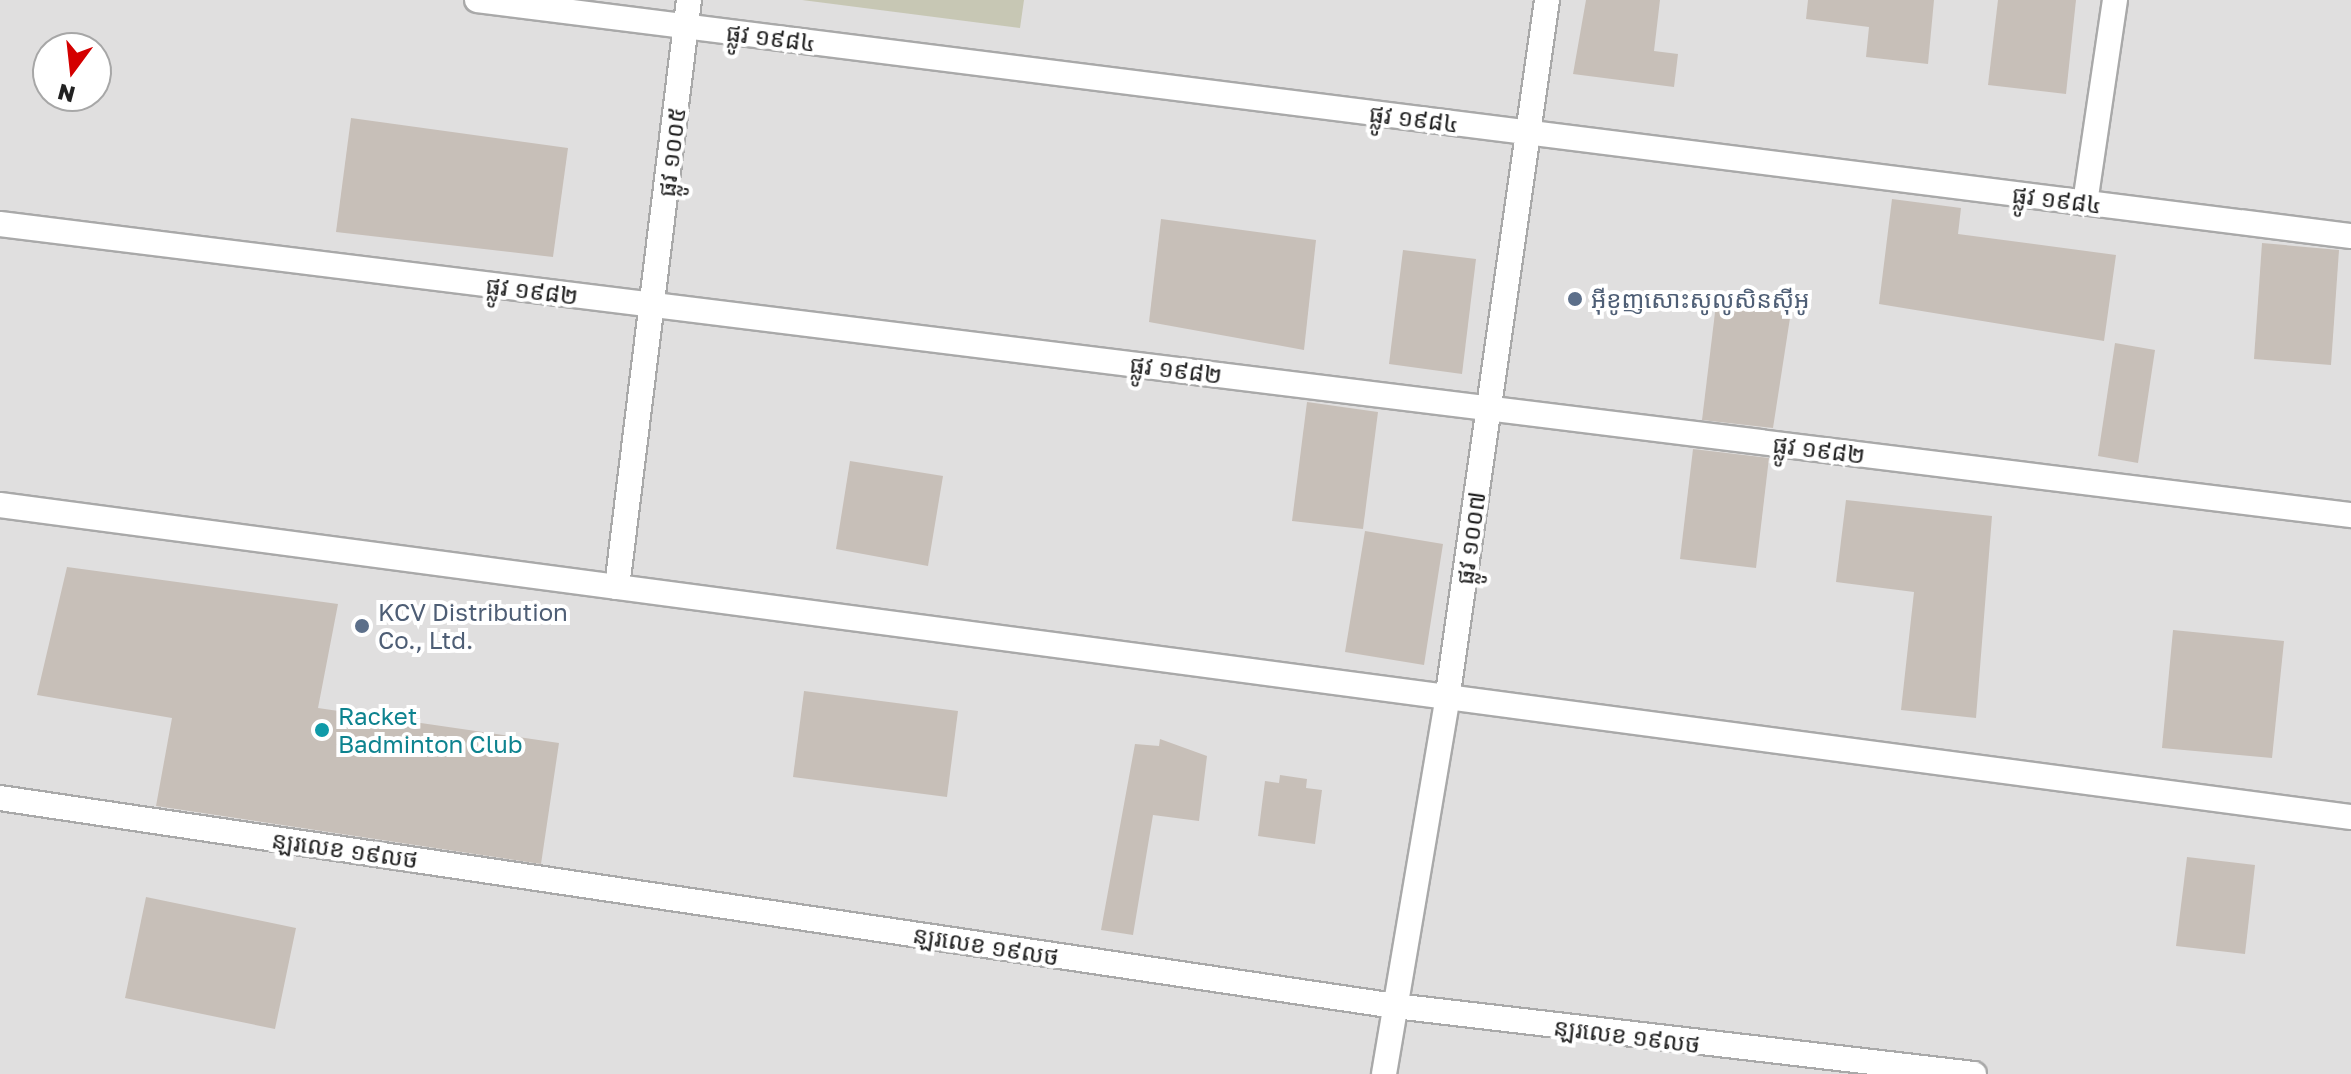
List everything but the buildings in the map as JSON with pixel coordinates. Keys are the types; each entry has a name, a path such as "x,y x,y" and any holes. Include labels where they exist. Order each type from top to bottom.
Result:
{"street":[{"name":"ផ្លូវ ១៩៨៤","path":"477,0 2351,236"},
{"name":"ផ្លូវ ១០០៥","path":"617,587 689,0"},
{"name":"ផ្លូវ ១០០៧","path":"1384,1074 1447,700 1547,0"},
{"path":"2085,203 2115,0"},
{"name":"ផ្លូវ ១៩៨២","path":"0,224 2351,515"},
{"path":"0,505 1447,700 2351,817"},
{"name":"ន្ឡរលេខ ១៩លថ","path":"0,798 1395,1006 1974,1074"}],"shaded area":[{"path":"0,0 2351,0 2351,1074 0,1074"},
{"path":"802,0 1024,0 1020,28"}],"place":[{"name":"អ៊ីខូញសោះសូលូសិនស៊ីអូ","path":"1575,299"},
{"name":"KCV Distribution Co., Ltd.","path":"362,626"},
{"name":"Racket Badminton Club","path":"322,730"}]}
